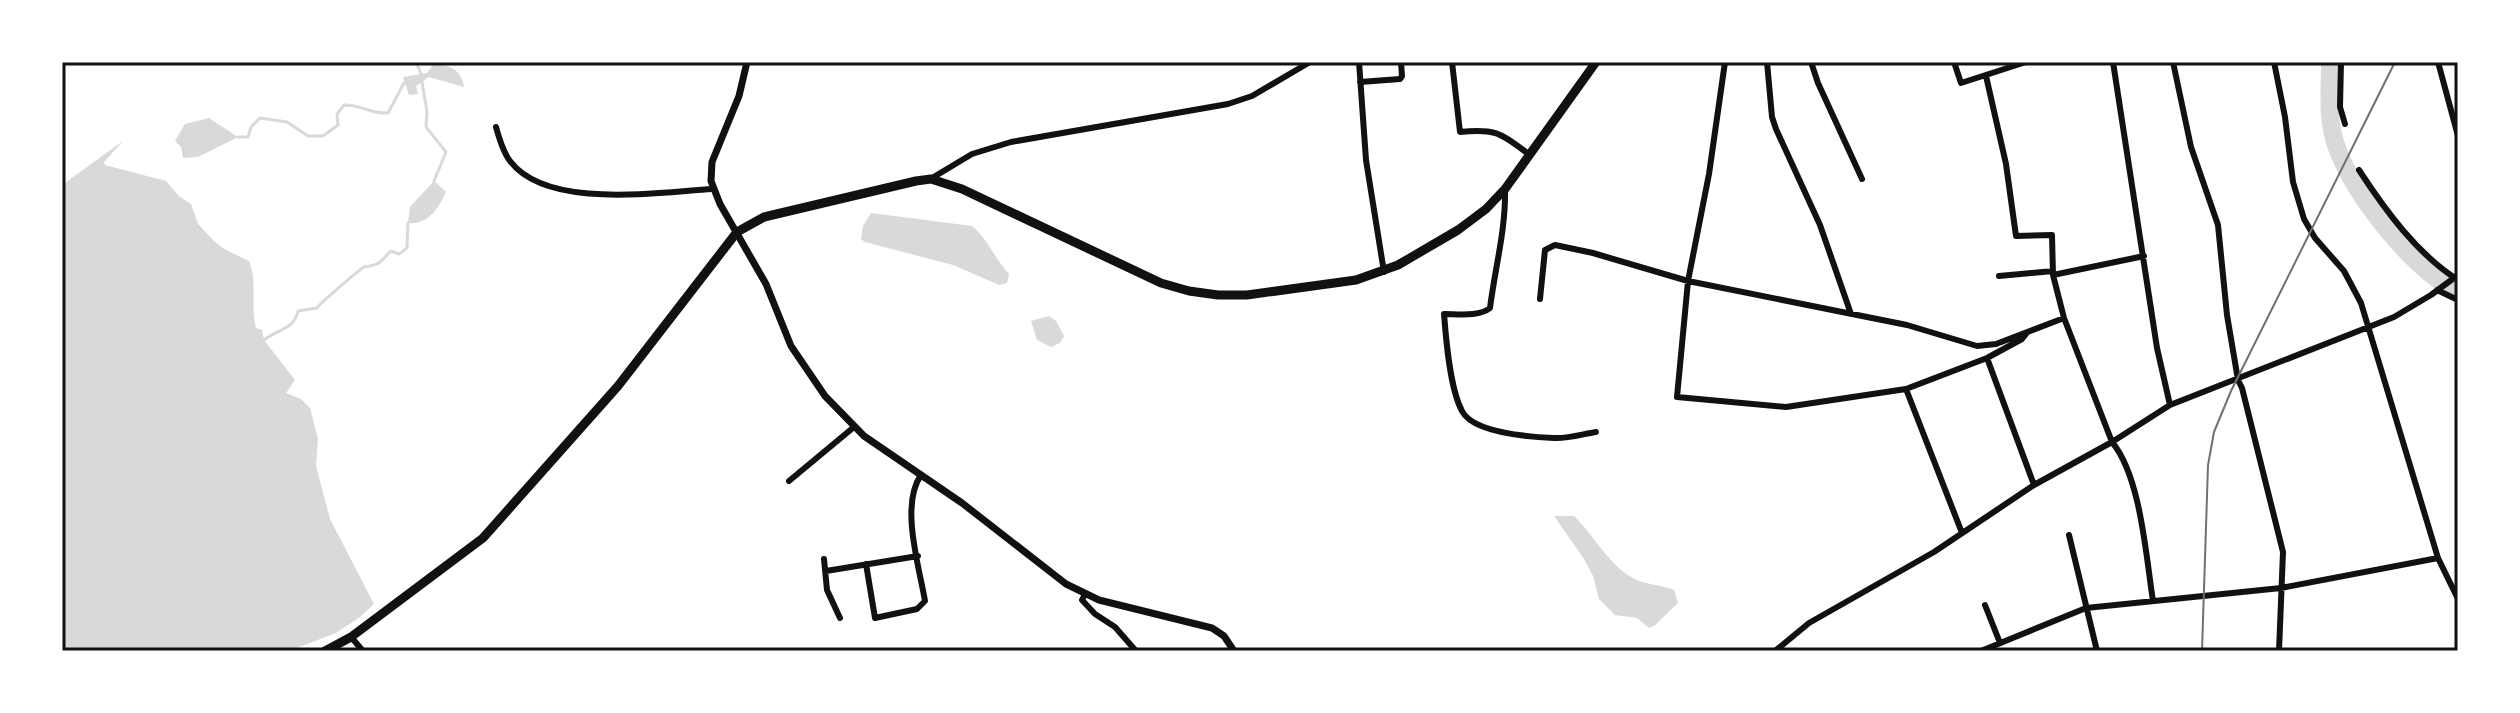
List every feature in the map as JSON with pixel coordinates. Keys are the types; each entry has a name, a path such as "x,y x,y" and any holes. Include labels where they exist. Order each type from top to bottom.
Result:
{"main road":[{"path":"325,651 351,637 483,538 618,386 737,232 764,217 931,179 962,189 1161,283 1189,291 1247,295 1356,280 1384,272 1468,224 1486,209 1505,189 1596,62"}],"street":[{"path":"747,62 739,96 712,162 712,189 766,284 785,334 799,360 825,396 854,427 962,503 1058,578 1085,594 1115,604 1212,628 1224,636 1234,651"},
{"path":"931,179 972,154 1011,142 1228,104 1266,89 1310,62"},
{"path":"1359,62 1366,160 1384,272"},
{"path":"1360,82 1400,79 1401,62"},
{"path":"1452,62 1460,132 1487,130 1499,133 1530,155"},
{"path":"1725,62 1709,174 1688,281 1677,397 1786,407 1906,389 1987,358 2026,334 2064,318"},
{"path":"1767,62 1776,129 1820,225 1851,314"},
{"path":"1811,62 1862,179"},
{"path":"1954,62 1961,83 2026,62"},
{"path":"2113,62 2157,348 2170,405"},
{"path":"2173,62 2191,147 2216,213 2227,315 2238,380 2281,540 2279,651"},
{"path":"2274,62 2293,182 2304,219 2352,285 2370,326 2438,558 2458,599"},
{"path":"2341,62 2340,107 2345,124"},
{"path":"2438,62 2458,136"},
{"path":"1986,76 2006,164 2016,236 2052,235 2053,273 2064,318 2131,484 2142,526 2153,601"},
{"path":"496,127 511,162 528,176 554,189 622,195 712,189"},
{"path":"1775,651 1809,623 1934,552 2034,485 2112,442 2170,405 2394,317 2457,278 2428,257 2359,170"},
{"path":"1505,189 1506,215 1490,308 1479,313 1444,314 1448,360 1462,413 1477,424 1500,432 1556,438 1596,432"},
{"path":"1540,299 1545,250 1555,245 1688,281 1907,325 1977,346 2026,334"},
{"path":"1999,276 2053,273 2144,256"},
{"path":"2440,289 2458,300"},
{"path":"1987,358 2034,485"},
{"path":"1906,389 1962,533"},
{"path":"789,481 854,427"},
{"path":"866,564 875,618 917,609 925,601 910,510 914,484 921,475"},
{"path":"2069,535 2097,651"},
{"path":"826,571 918,556"},
{"path":"1981,651 2086,608 2281,588 2438,558"},
{"path":"824,559 827,590 840,618"},
{"path":"1085,594 1082,600 1085,606 1115,627 1136,651"},
{"path":"1985,605 2000,643"},
{"path":"351,637 363,651"}],"shaded area":[{"path":"434,63 454,69 464,87 429,77 416,86 418,94 409,95 403,77 427,73"},
{"path":"209,118 238,137 198,157 183,158 181,147 175,141 185,124"},
{"path":"123,141 104,162 105,165 166,181 191,204 198,224 214,241 249,261 256,328 262,330 264,340 295,380 286,393 301,399 310,408 318,439 316,466 330,519 374,604 336,633 289,651 62,651 62,185"},
{"path":"434,181 446,192 440,204 427,218 408,223 410,207"},
{"path":"871,213 972,226 1009,274 1007,283 999,285 953,265 865,242 861,239 863,226"},
{"path":"1049,316 1056,321 1064,336 1060,343 1051,347 1037,340 1031,321"},
{"path":"1554,516 1574,516 1627,575 1674,590 1678,603 1649,628 1637,618 1615,615 1599,599 1593,576 1584,559"}],"waterway":[{"path":"416,62 421,74"},
{"path":"2330,62 2332,132 2354,183 2403,247 2440,281 2458,292"},
{"path":"422,82 426,127 446,152 434,181"},
{"path":"238,137 248,137 251,127 260,118 287,122 308,136 323,136 338,125 337,114 344,105 388,113 404,83"},
{"path":"264,340 289,326 298,311 317,308 364,267 379,263 391,251 399,254 407,248 408,223"}],"tram line":[{"path":"2202,651 2208,465 2214,432 2231,391 2395,62"}]}
